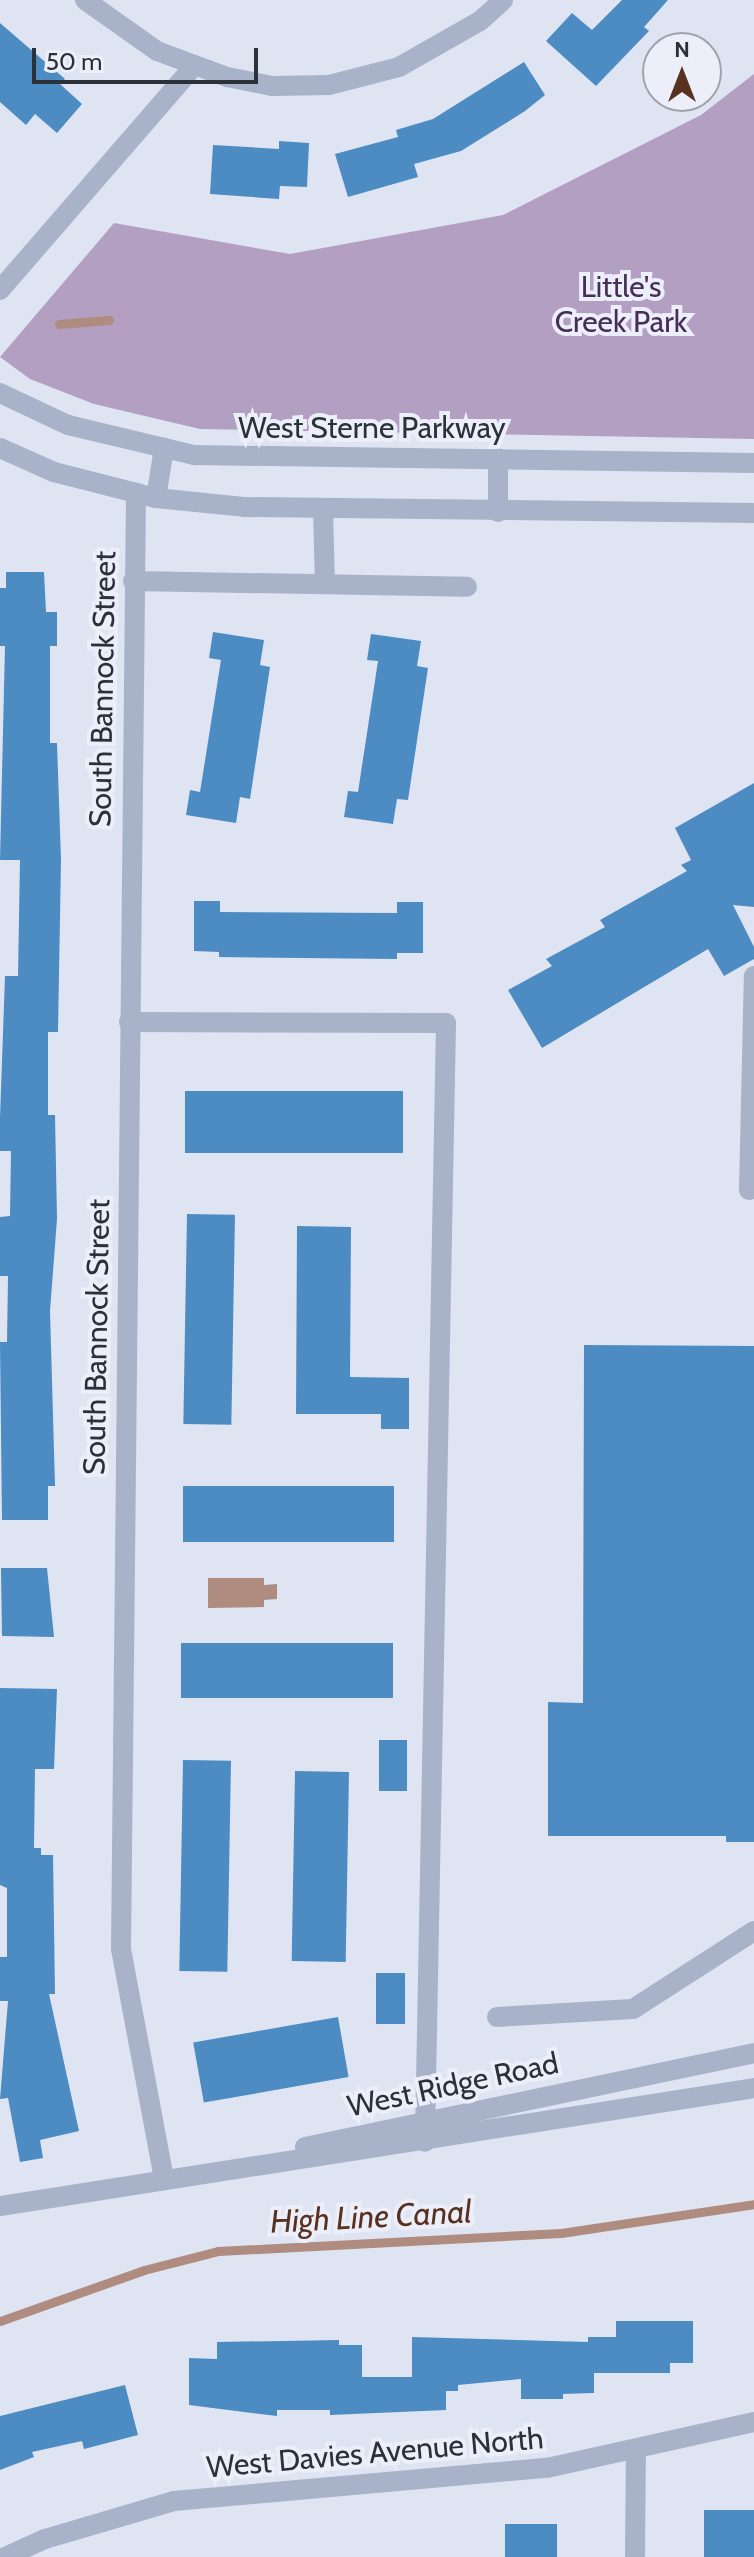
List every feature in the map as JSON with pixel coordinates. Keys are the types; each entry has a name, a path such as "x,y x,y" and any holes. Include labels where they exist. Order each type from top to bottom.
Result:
{"street":[{"path":"85,0 146,45 194,66 272,86 329,85 427,55 503,0"},
{"path":"0,290 194,66"},
{"name":"West Sterne Parkway","path":"0,393 68,425 164,448 230,457 754,463"},
{"path":"0,448 54,472 146,495 323,509 754,513"},
{"name":"South Bannock Street","path":"164,448 146,495 133,581 121,1949 164,2179"},
{"path":"498,458 498,512"},
{"path":"323,509 325,584"},
{"path":"133,581 467,587"},
{"path":"749,1190 754,976"},
{"path":"129,1022 446,1023 425,2142"},
{"path":"497,2017 633,2009 754,1931"},
{"name":"West Ridge Road","path":"164,2179 425,2120 754,2053"},
{"name":"West Ridge Road","path":"0,2206 425,2142 754,2088"},
{"name":"West Davies Avenue North","path":"5,2557 45,2539 174,2501 495,2474 636,2452 754,2422"},
{"path":"635,2557 636,2452"}],"green space":[{"name":"Little's Creek Park","path":"754,74 754,439 200,429 94,404 30,379 0,357 114,223 290,254 503,215 705,112 722,112 722,99"}],"shaded area":[{"path":"208,1578 264,1578 264,1585 277,1584 277,1599 264,1600 264,1607 208,1608"}],"building":[{"path":"622,0 668,0 644,27 649,31 642,32 642,38 596,86 546,41 572,13 592,30"},
{"path":"0,23 65,79 60,84 82,104 57,133 35,114 26,125 0,102"},
{"path":"524,62 545,95 525,111 461,151 414,164 418,177 348,197 335,154 398,137 396,130 433,119"},
{"path":"279,141 309,143 307,187 280,186 279,199 210,194 213,145 279,149"},
{"path":"6,572 44,572 46,612 57,612 57,646 50,646 50,743 57,743 61,860 58,1032 48,1032 48,1115 55,1115 57,1219 50,1311 55,1486 48,1486 48,1520 2,1520 0,1342 7,1342 8,1276 0,1276 0,1217 10,1216 11,1151 0,1151 0,1118 5,976 18,976 20,860 0,860 5,646 0,646 0,588 6,588"},
{"path":"213,632 264,640 260,665 270,667 250,799 240,797 236,823 186,815 190,790 200,792 221,660 209,658"},
{"path":"371,634 421,641 417,666 428,668 408,800 397,799 393,824 344,817 348,791 358,792 378,661 367,660"},
{"path":"754,783 754,907 733,905 754,947 754,959 724,976 708,949 542,1048 508,990 552,966 546,959 605,927 600,920 687,871 681,865 691,860 675,828"},
{"path":"194,901 220,901 220,912 397,913 397,902 423,902 423,953 397,953 397,959 219,957 219,952 194,951"},
{"path":"185,1091 403,1091 403,1153 185,1153"},
{"path":"187,1214 235,1215 231,1425 183,1424"},
{"path":"297,1226 351,1227 350,1377 409,1378 409,1429 381,1429 381,1414 296,1414"},
{"path":"584,1345 754,1346 754,1842 726,1842 726,1836 548,1836 548,1702 583,1703"},
{"path":"183,1486 394,1486 394,1542 183,1542"},
{"path":"1,1568 47,1568 54,1637 2,1636"},
{"path":"181,1643 393,1643 393,1698 181,1698"},
{"path":"0,1688 57,1689 54,1769 35,1769 34,1848 41,1848 41,1855 53,1855 55,1994 49,1994 79,2131 40,2140 43,2158 20,2162 8,2098 0,2099 8,2001 0,2001 0,1957 7,1957 7,1888 0,1885"},
{"path":"379,1740 407,1740 407,1791 379,1791"},
{"path":"183,1760 231,1761 227,1972 179,1971"},
{"path":"295,1771 349,1772 346,1962 292,1961"},
{"path":"376,1973 405,1973 405,2024 376,2024"},
{"path":"338,2017 349,2077 204,2103 193,2043"},
{"path":"616,2321 693,2321 693,2363 670,2363 670,2373 594,2373 594,2393 563,2394 563,2399 521,2399 521,2379 458,2385 458,2391 446,2391 446,2410 330,2415 330,2410 277,2410 277,2416 189,2405 189,2358 217,2359 217,2342 339,2340 339,2345 362,2345 362,2377 412,2377 412,2337 588,2342 588,2337 616,2337"},
{"path":"125,2385 138,2435 84,2449 82,2441 32,2452 34,2457 0,2470 0,2416"},
{"path":"704,2510 754,2510 754,2557 704,2557"},
{"path":"505,2524 557,2524 557,2557 505,2557"}],"waterway":[{"path":"59,324 109,320"},
{"name":"High Line Canal","path":"0,2321 144,2270 218,2251 561,2233 754,2204"}]}
